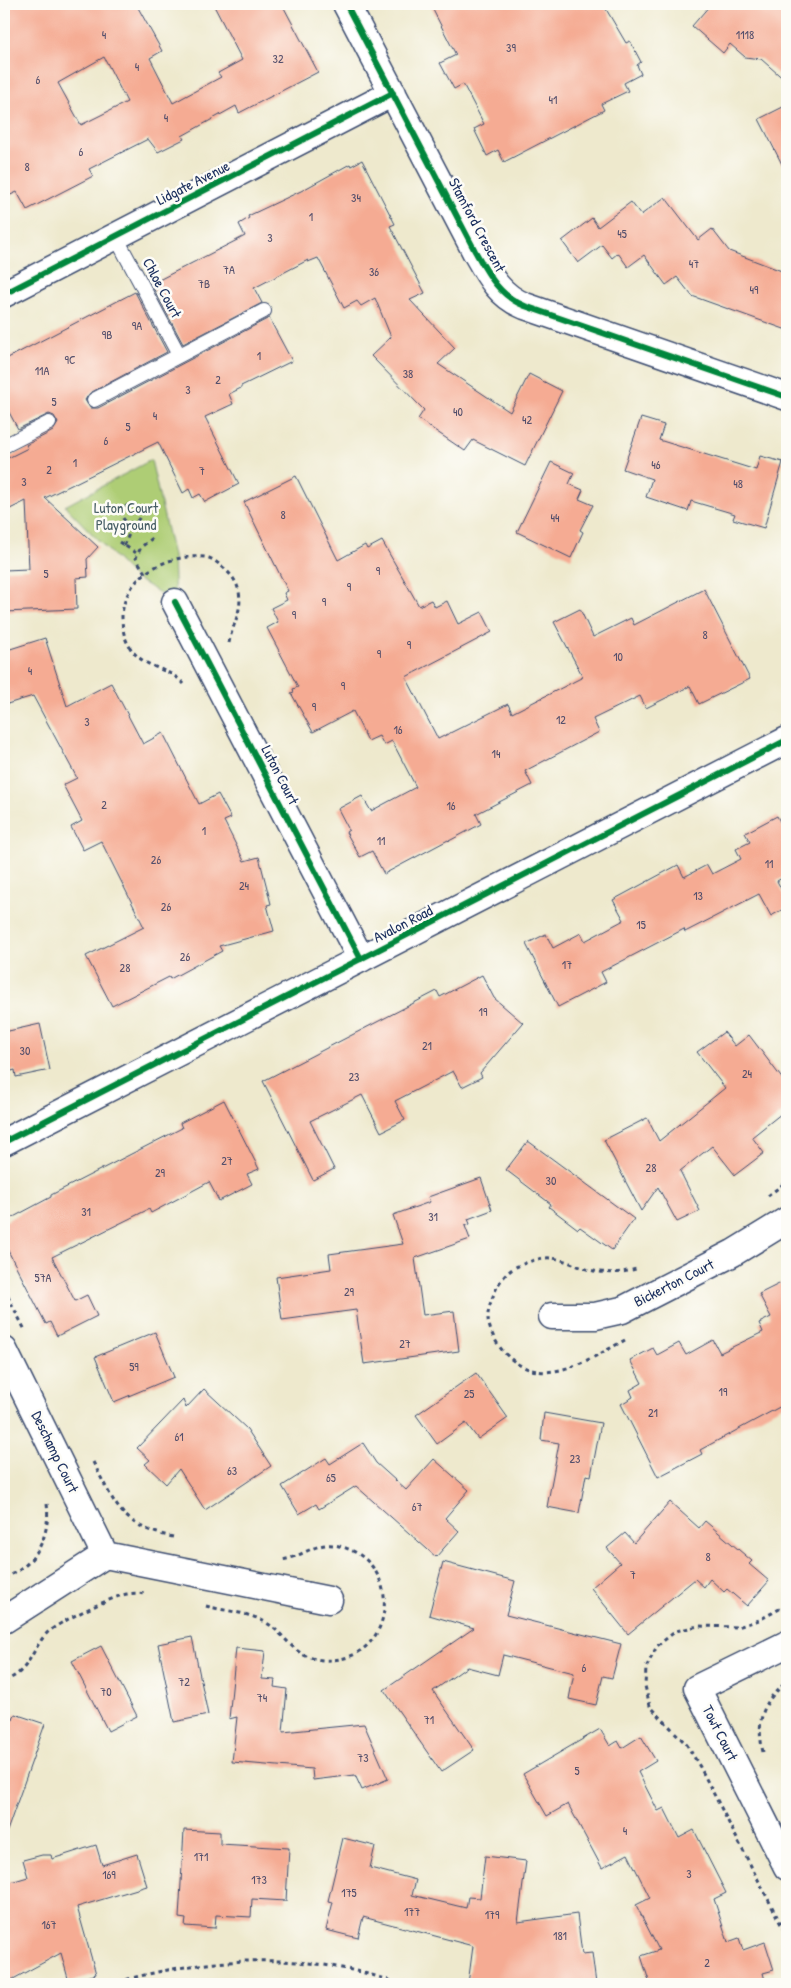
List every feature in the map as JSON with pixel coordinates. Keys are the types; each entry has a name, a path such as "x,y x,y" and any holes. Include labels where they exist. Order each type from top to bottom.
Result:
{"street":[{"name":"Stamford Crescent","path":"346,4 479,257 494,283 504,294 525,306 787,397"},
{"name":"Lidgate Avenue","path":"4,294 393,93"},
{"name":"Luton Court","path":"175,602 361,960"},
{"name":"Avalon Road","path":"4,1142 787,740"},
{"name":"Bickerton Court","path":"552,1316 595,1316 622,1310 732,1254 787,1220"},
{"name":"Deschamp Court","path":"4,1350 105,1555"},
{"path":"4,1620 105,1555 329,1600"},
{"name":"Towt Court","path":"787,1644 697,1688 787,1867"}],"lane":[{"name":"Chloe Court","path":"116,237 179,355"},
{"path":"94,400 264,311"},
{"path":"4,446 49,422"}],"path":[{"path":"129,505 139,510 140,515 135,522 130,523 124,520 123,512 129,505"},
{"path":"124,546 129,534 130,523"},
{"path":"145,573 136,558 142,547 154,537"},
{"path":"118,542 138,554"},
{"path":"4,1576 11,1575 23,1567 34,1556 42,1543 48,1516 45,1497"},
{"path":"764,1760 760,1740 760,1724 765,1705 776,1690 787,1682"},
{"path":"111,1984 145,1974 210,1963 266,1960 345,1969 400,1984"}],"green space":[{"name":"Luton Court Playground","path":"151,460 173,556 175,602 135,578 65,506"}],"building":[{"path":"4,4 136,4 162,51 150,58 173,103 221,77 218,73 242,60 213,4 282,4 318,72 239,113 236,106 182,136 184,139 158,152 148,139 89,169 93,176 27,210 17,192 4,198","holes":["104,57 127,102 81,125 58,83"]},
{"path":"430,4 603,4 626,43 630,41 641,62 637,65 641,74 624,83 628,91 601,104 604,110 504,162 498,150 487,156 474,129 484,124 463,84 454,89 440,63 456,55"},
{"path":"711,4 787,4 787,82 761,59 745,57 730,44 723,53 692,26"},
{"path":"787,105 787,174 759,119"},
{"path":"362,160 395,224 390,226 425,293 410,300 455,348 438,364 510,412 529,374 562,391 525,466 473,440 465,451 418,419 424,410 371,356 391,337 375,298 361,306 357,301 344,308 318,258 308,262 308,260 254,288 262,303 183,344 151,284 245,236 239,224 249,218 248,216 301,191 350,164 351,166"},
{"path":"665,197 698,240 712,229 729,251 787,273 787,330 692,296 677,277 666,285 644,255 628,267 618,253 612,258 602,245 578,263 562,241 592,218 598,227 631,202 641,215"},
{"path":"135,292 167,352 90,393 85,400 90,408 98,408 269,318 292,361 241,386 241,388 229,394 233,404 205,417 239,484 205,502 200,494 193,498 189,489 183,493 158,442 45,498 98,547 87,559 88,577 76,578 77,609 4,612 4,570 29,569 26,501 4,512 4,460 28,448 26,445 53,431 58,423 54,416 49,414 18,429 4,403 4,360"},
{"path":"641,418 664,425 659,440 704,454 756,470 760,456 783,462 764,528 733,519 735,514 691,501 688,511 646,497 652,479 623,469"},
{"path":"551,462 574,473 569,484 583,490 579,499 593,505 580,530 583,532 571,558 517,532"},
{"path":"296,476 338,560 365,545 367,549 382,541 419,606 431,600 435,607 447,601 458,624 482,612 492,632 406,677 438,739 508,704 512,713 583,677 554,622 580,609 593,637 631,618 634,625 704,589 750,679 699,704 690,686 646,708 640,696 593,719 599,732 525,771 532,785 476,814 481,824 384,874 372,851 360,857 346,832 349,830 338,809 362,796 371,811 416,787 392,741 384,745 379,736 368,741 353,711 313,732 291,693 294,692 293,689 298,687 267,628 278,622 271,608 287,600 284,593 288,591 244,502"},
{"path":"45,638 67,706 111,683 143,744 163,733 199,804 218,794 231,818 224,821 244,861 259,857 271,904 267,905 274,931 219,946 222,951 170,979 169,977 112,1006 86,956 144,927 101,841 83,850 71,827 82,821 63,785 77,778 33,696 4,705 4,651"},
{"path":"777,816 787,835 787,875 777,881 787,900 787,907 771,916 759,894 685,932 684,929 601,972 606,982 558,1007 526,944 546,934 553,948 581,933 585,941 624,920 613,900 678,865 684,877 707,865 712,874 741,859 736,849 750,842 745,833"},
{"path":"482,975 494,998 523,1023 480,1073 482,1077 462,1087 453,1071 395,1101 405,1120 381,1132 362,1095 310,1121 334,1169 313,1180 263,1081 437,991 440,997"},
{"path":"40,1024 50,1070 16,1077 15,1070 4,1073 4,1032"},
{"path":"724,1032 735,1046 749,1035 787,1085 787,1109 752,1137 764,1153 735,1175 712,1146 680,1171 700,1211 677,1222 658,1187 641,1211 604,1140 647,1118 659,1141 725,1088 697,1052"},
{"path":"224,1100 259,1169 247,1174 252,1184 219,1201 209,1182 151,1213 149,1209 52,1257 75,1301 87,1295 97,1316 57,1336 50,1322 46,1324 4,1243 4,1222 51,1197 51,1195 182,1128 180,1123"},
{"path":"528,1141 634,1219 612,1250 580,1227 578,1229 549,1207 551,1204 506,1170"},
{"path":"481,1178 492,1210 468,1219 470,1224 465,1226 470,1239 415,1258 423,1315 454,1311 459,1351 364,1364 356,1310 282,1320 276,1277 331,1269 329,1254 403,1244 393,1215 430,1202 428,1197"},
{"path":"787,1280 787,1403 700,1450 702,1454 658,1477 621,1404 633,1397 630,1390 642,1383 630,1360 653,1348 657,1355 679,1343 686,1355 713,1340 720,1353 763,1332 759,1323 771,1317 759,1294"},
{"path":"155,1332 174,1377 114,1402 95,1357"},
{"path":"476,1373 508,1418 478,1439 466,1423 437,1444 416,1415"},
{"path":"204,1389 247,1429 271,1466 205,1510 179,1469 166,1484 145,1464 150,1460 137,1448 183,1400 186,1408"},
{"path":"544,1413 601,1423 591,1476 586,1475 579,1513 547,1507 559,1443 541,1440"},
{"path":"363,1443 376,1463 406,1490 434,1459 469,1490 445,1518 459,1531 436,1557 356,1486 319,1509 316,1504 299,1514 282,1486 326,1458 330,1464"},
{"path":"670,1502 699,1528 705,1521 752,1561 749,1564 769,1581 747,1606 727,1589 724,1592 710,1579 704,1587 695,1579 628,1634 591,1588 620,1563 607,1548 625,1533 634,1543"},
{"path":"443,1562 515,1581 506,1615 621,1644 612,1678 603,1676 596,1705 569,1699 574,1673 503,1655 498,1675 467,1667 433,1691 474,1750 441,1772 384,1690 474,1628 429,1615"},
{"path":"192,1637 208,1715 174,1722 158,1644"},
{"path":"101,1646 137,1716 108,1731 72,1661"},
{"path":"236,1648 265,1651 262,1679 275,1680 274,1687 287,1689 283,1732 364,1724 388,1779 362,1790 355,1775 313,1780 312,1769 232,1762 237,1717 229,1719"},
{"path":"15,1714 45,1724 7,1831 4,1830 4,1717 13,1720"},
{"path":"600,1729 610,1746 618,1741 622,1748 641,1736 656,1761 638,1772 658,1811 664,1808 679,1838 694,1830 726,1893 714,1899 728,1942 739,1938 743,1950 765,1942 774,1970 763,1973 766,1984 650,1984 641,1956 659,1950 636,1905 650,1898 628,1854 602,1868 568,1804 547,1816 523,1774"},
{"path":"184,1830 220,1832 220,1844 289,1848 286,1901 252,1899 251,1917 216,1915 215,1928 185,1926 186,1919 179,1918"},
{"path":"343,1838 375,1846 370,1868 416,1880 412,1895 466,1908 468,1897 480,1898 485,1856 526,1861 518,1922 577,1914 582,1954 592,1953 596,1984 468,1984 473,1946 363,1917 358,1938 326,1930 333,1902 328,1901"},
{"path":"96,1845 102,1865 137,1854 147,1886 77,1907 96,1974 69,1982 61,1953 4,1984 4,1884 28,1877 23,1860 42,1855 51,1855 52,1859"}],"cycle path":[{"path":"346,4 475,251 501,290 516,302 525,306 787,397"},
{"path":"4,294 393,93"},
{"path":"175,602 361,959"},
{"path":"4,1142 787,740"}]}
